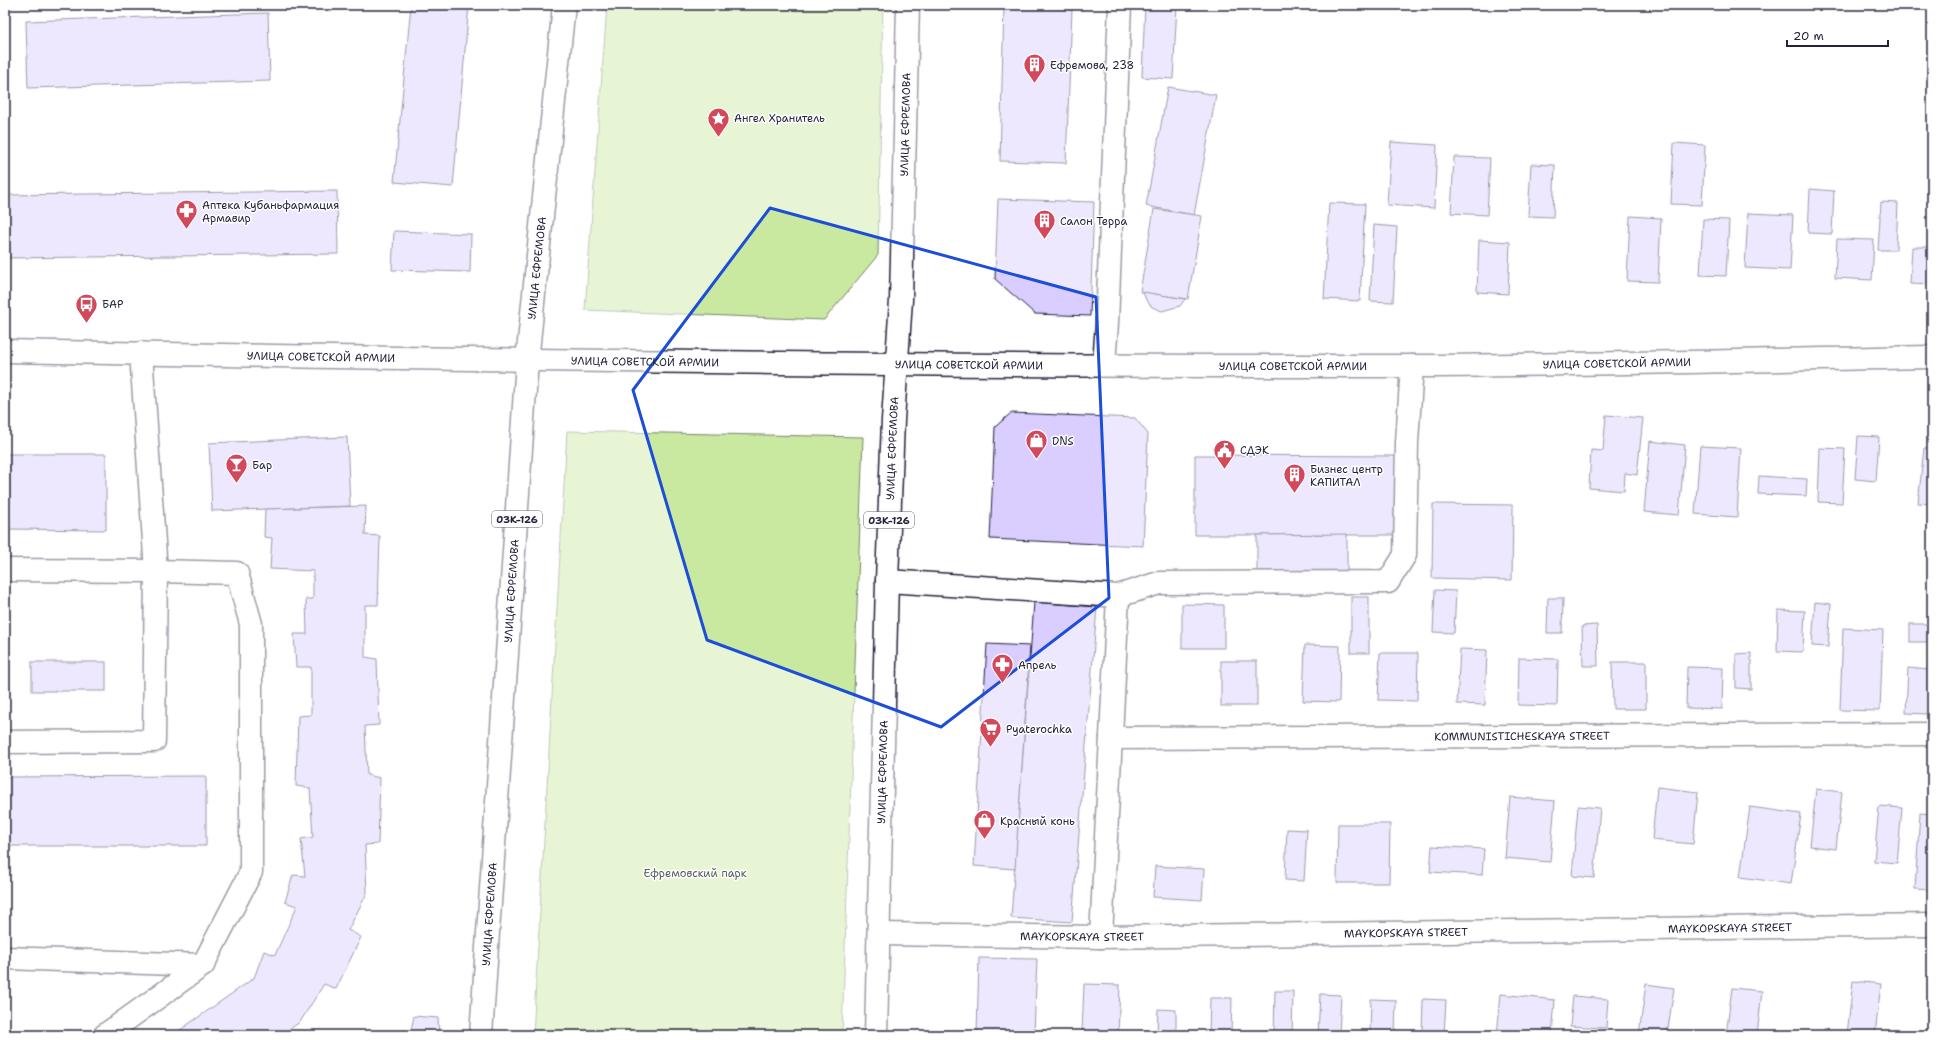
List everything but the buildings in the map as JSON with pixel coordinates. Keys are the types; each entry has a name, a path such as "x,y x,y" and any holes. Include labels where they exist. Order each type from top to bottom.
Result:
{"main road":[{"name":"УЛИЦА ЕФРЕМОВА","path":"481,1035 527,361 564,5"},
{"name":"УЛИЦА ЕФРЕМОВА","path":"876,1035 887,580 893,420 898,364 901,300 908,5"},
{"path":"1104,364 1120,5"},
{"name":"УЛИЦА СОВЕТСКОЙ АРМИИ","path":"5,351 527,361 1412,366 1932,357"},
{"path":"5,742 154,741 156,571 141,353"},
{"path":"887,580 1118,596 1159,583 1388,582 1405,555 1412,366"},
{"path":"5,570 237,573 251,624 251,872 203,965 105,1035"},
{"path":"1101,937 1118,596"},
{"name":"KOMMUNISTICHESKAYA STREET","path":"1111,738 1932,734"},
{"name":"MAYKOPSKAYA STREET","path":"879,934 1101,937 1932,925"},
{"path":"5,958 203,965"}],"highlighted area":[{"path":"770,208 1096,297 1109,598 941,727 707,640 633,390"}],"green space":[{"path":"607,5 883,5 878,255 824,320 585,310"},
{"name":"Ефремовский парк","path":"567,431 863,437 842,1035 533,1035"}],"place":[{"name":"Ефремова, 238","path":"1035,84"},
{"name":"Ангел Хранитель","path":"718,138"},
{"name":"Аптека Кубаньфармация Армавир","path":"186,230"},
{"name":"Салон Терра","path":"1044,240"},
{"name":"БАР","path":"87,324"},
{"name":"DNS","path":"1036,460"},
{"name":"СДЭК","path":"1224,470"},
{"name":"Бар","path":"236,484"},
{"name":"Бизнес центр КАПИТАЛ","path":"1295,494"},
{"name":"Апрель","path":"1002,684"},
{"name":"Pyaterochka","path":"990,748"},
{"name":"Красный конь","path":"984,840"}]}
